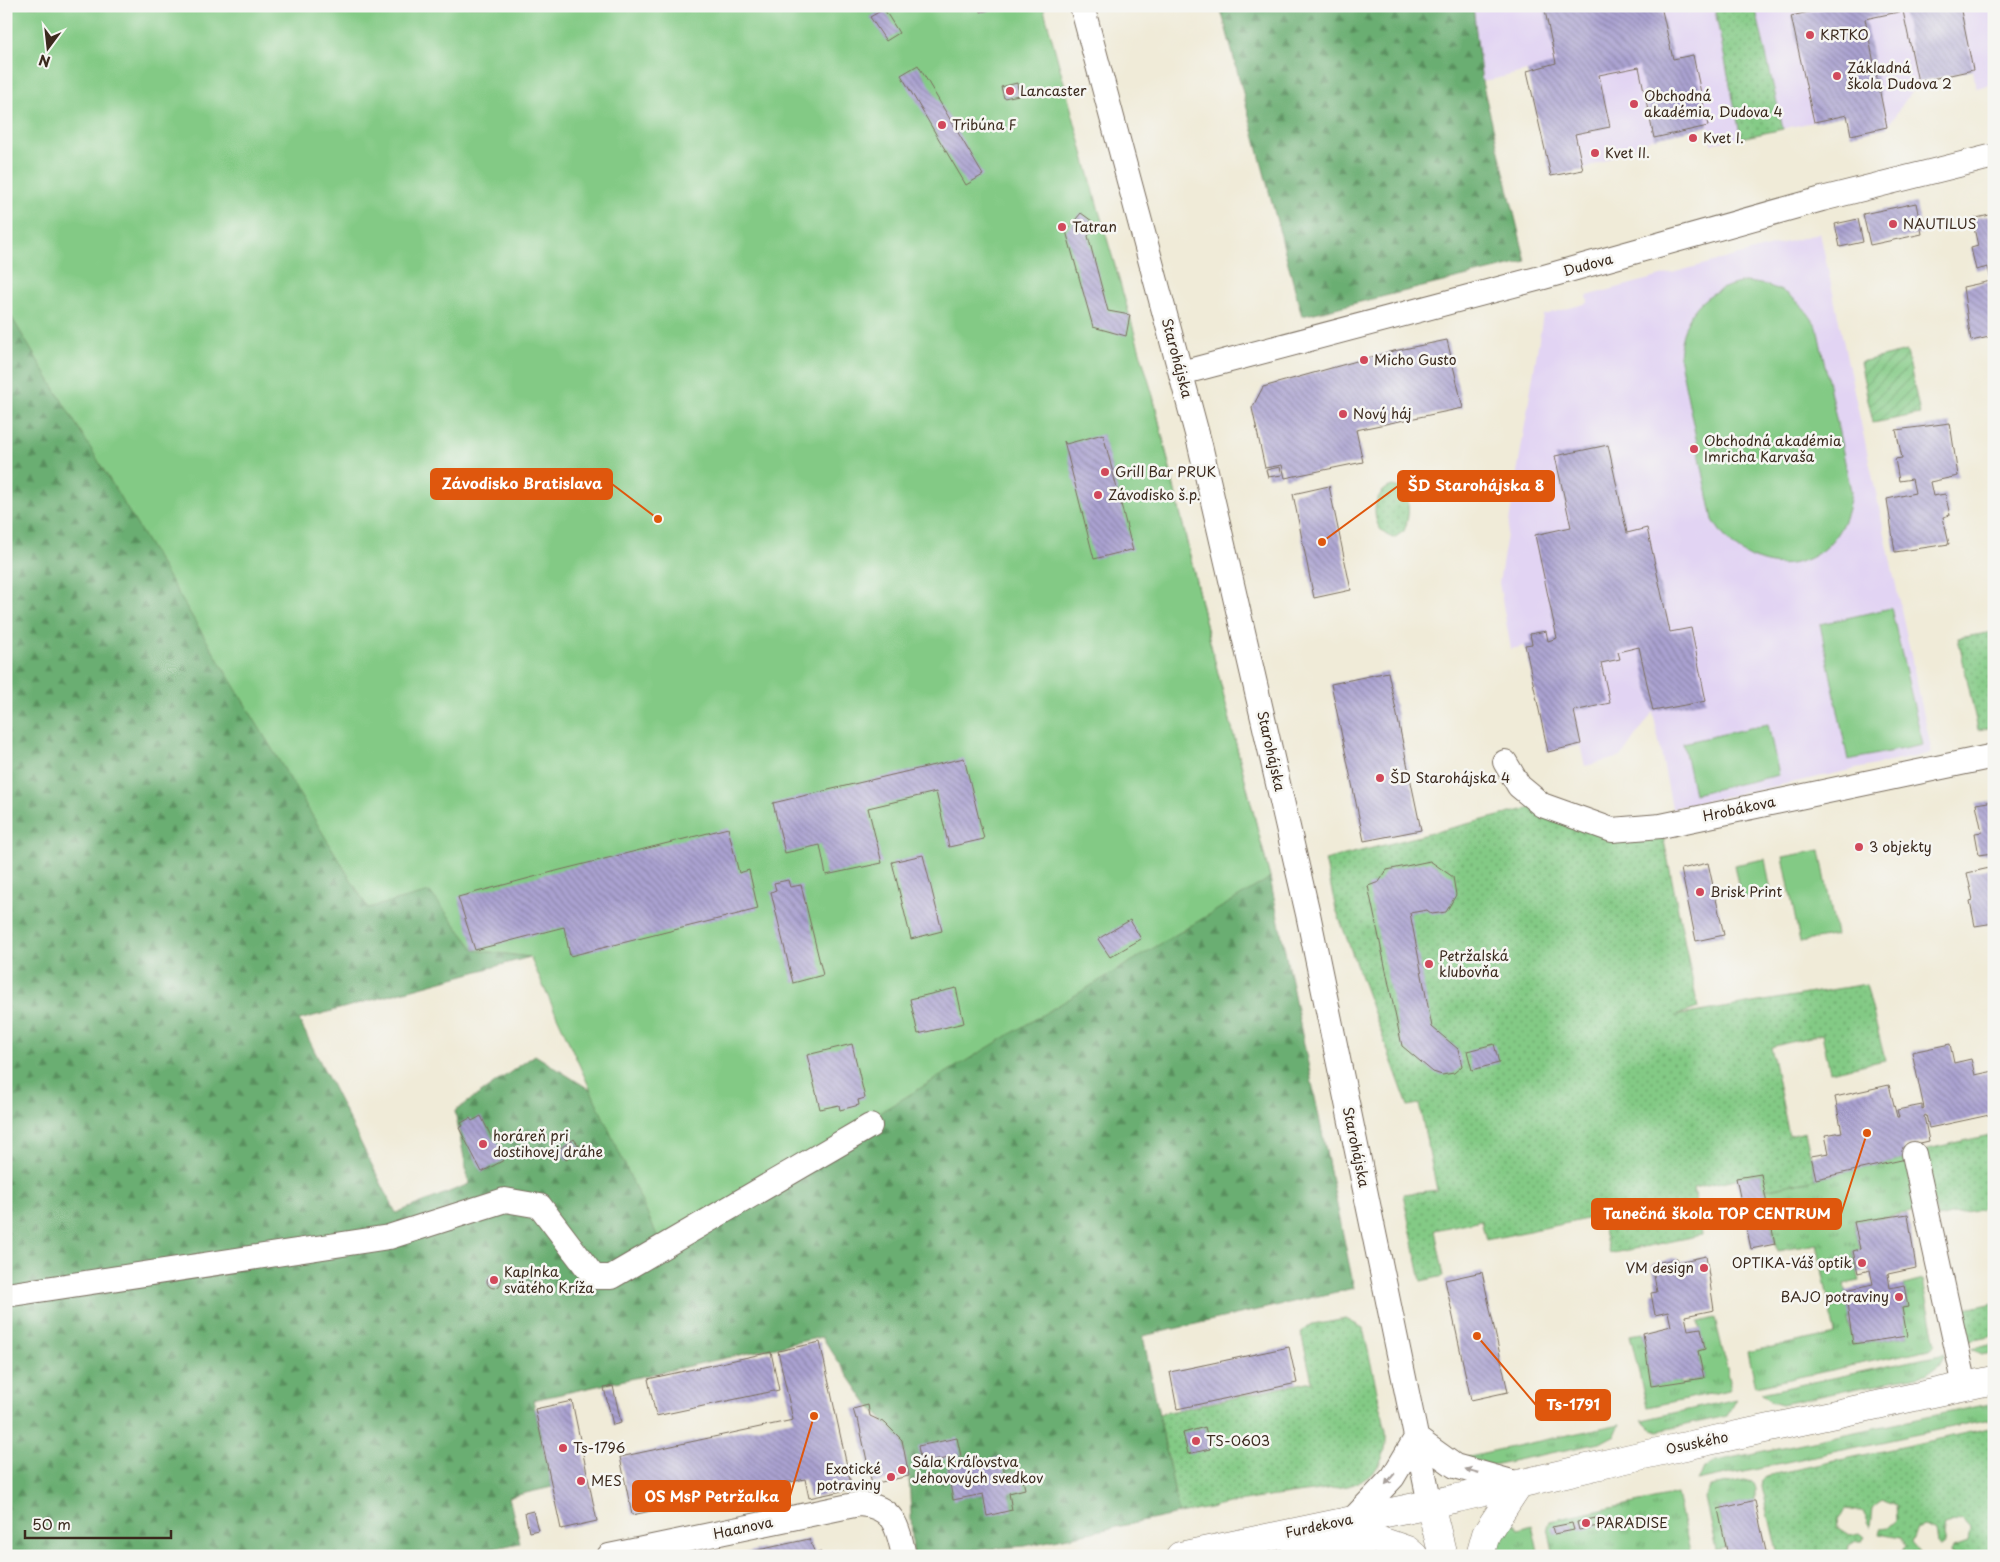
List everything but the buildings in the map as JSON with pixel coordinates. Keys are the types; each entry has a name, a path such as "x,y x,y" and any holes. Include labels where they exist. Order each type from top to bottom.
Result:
{"street":[{"name":"Starohájska","path":"1082,6 1200,445 1300,876 1430,1504"},
{"name":"Dudova","path":"1181,373 1563,272 1822,199 1994,156"},
{"name":"Hrobákova","path":"1506,762 1519,786 1542,805 1612,830 1661,826 1994,756"},
{"path":"6,1295 389,1237 505,1200 540,1206 594,1277 611,1277 870,1126"},
{"path":"1914,1154 1965,1386"},
{"name":"Osuského","path":"1430,1504 1663,1450 1994,1380"},
{"path":"1352,1520 1393,1477 1416,1438 1454,1466 1519,1484 1486,1534 1480,1556"},
{"name":"Haanova","path":"610,1556 859,1504 880,1509 891,1517 899,1528 904,1556"},
{"path":"1430,1504 1443,1556"},
{"name":"Furdekova","path":"1180,1556 1430,1504"},
{"path":"1294,1556 1375,1539 1407,1550 1414,1556"}],"shaded area":[{"path":"1473,6 1994,6 1994,84 1976,88 1973,70 1918,82 1887,127 1851,135 1846,115 1711,144 1708,126 1654,138 1583,170 1551,176 1527,71 1482,82"},
{"name":"Obchodná akadémia Imricha Karvaša","path":"1820,233 1932,753 1672,808 1653,712 1621,757 1585,766 1580,745 1548,752 1525,646 1511,649 1499,583 1543,315 1588,303 1587,296"}],"green space":[{"path":"6,6 1043,6 1099,211 1153,396 1210,642 1270,878 661,1244 530,957 475,950 430,892 368,908 6,308"},
{"path":"1220,6 1473,6 1482,82 1526,262 1302,316"},
{"path":"1714,6 1755,6 1783,129 1741,138"},
{"path":"6,225 1153,396 1210,642 1270,878 1354,1288 1143,1336 1179,1514 1025,1546 913,1555 909,1476 902,1440 868,1405 822,1337 533,1400 552,1487 509,1497 520,1543 457,1556 6,1556","holes":["431,892 956,1029 619,1108 535,1055 455,1111 469,1184 396,1213 299,1020 530,957 475,950"]},
{"path":"1744,282 1778,289 1787,294 1803,308 1817,327 1851,491 1845,519 1832,540 1815,555 1795,563 1773,564 1751,557 1730,543 1713,520 1679,356 1685,328 1697,306 1717,291"},
{"path":"1907,351 1920,414 1873,423 1860,362"},
{"path":"1392,486 1404,492 1408,504 1408,518 1404,531 1394,538 1386,535 1380,529 1375,513 1379,496 1384,490"},
{"path":"1891,608 1923,745 1848,760 1820,624"},
{"path":"1994,632 1994,727 1978,730 1958,638"},
{"path":"1768,724 1779,775 1694,794 1683,743"},
{"path":"1542,805 1612,830 1661,826 1698,1008 1675,1016 1866,984 1885,1060 1830,1072 1822,1034 1771,1047 1789,1136 1805,1132 1816,1179 1764,1190 1760,1174 1693,1188 1702,1235 1609,1254 1601,1216 1486,1240 1481,1220 1435,1230 1444,1276 1421,1281 1403,1194 1437,1190 1419,1104 1408,1106 1336,909 1325,860"},
{"path":"1820,850 1836,935 1800,942 1783,857"},
{"path":"1765,859 1771,892 1741,898 1734,865"},
{"path":"1994,1134 1994,1206 1937,1218 1923,1154 1928,1149"},
{"path":"1906,1159 1917,1211 1854,1222 1860,1249 1853,1251 1860,1281 1844,1284 1851,1318 1848,1319 1854,1344 1907,1336 1902,1308 1908,1307 1904,1285 1923,1280 1936,1344 1930,1349 1756,1386 1748,1352 1835,1334 1817,1244 1777,1251 1764,1190"},
{"path":"1994,1303 1994,1335 1964,1341 1957,1311"},
{"path":"1715,1318 1730,1381 1729,1390 1647,1407 1630,1335 1643,1333 1651,1386 1679,1381 1680,1384 1704,1378 1698,1351 1705,1349 1699,1322"},
{"path":"1346,1319 1363,1328 1386,1431 1385,1450 1378,1466 1366,1478 1348,1486 1254,1499 1179,1514 1159,1414 1312,1381 1301,1333 1307,1326"},
{"path":"1994,1344 1993,1355 1982,1354 1971,1349"},
{"path":"1945,1354 1939,1365 1926,1374 1782,1404 1771,1401 1761,1393"},
{"path":"1737,1399 1727,1416 1658,1431 1650,1428 1642,1420"},
{"path":"1994,1403 1994,1418 1697,1481 1704,1469 1716,1461"},
{"path":"1620,1424 1615,1435 1600,1443 1492,1465 1466,1459 1469,1456"},
{"path":"1994,1427 1994,1556 1956,1555 1951,1552 1954,1547 1968,1542 1970,1529 1962,1520 1946,1526 1944,1535 1946,1543 1942,1546 1938,1543 1936,1532 1924,1527 1916,1530 1911,1542 1921,1554 1901,1556 1906,1547 1901,1538 1879,1534 1880,1529 1888,1528 1897,1520 1896,1506 1883,1500 1872,1508 1870,1527 1862,1512 1846,1509 1838,1519 1839,1528 1850,1535 1860,1533 1865,1537 1862,1541 1856,1541 1848,1546 1846,1556 1778,1556 1762,1486 1763,1479 1770,1475"},
{"path":"1745,1480 1752,1482 1755,1488 1755,1501 1718,1509 1726,1547 1716,1549 1705,1498 1710,1486"},
{"path":"1677,1494 1690,1551 1668,1556 1554,1556 1548,1527 1550,1521"},
{"path":"1509,1518 1519,1529 1532,1525 1539,1556 1484,1556"}],"place":[{"name":"KRTKO","path":"1810,35"},
{"name":"Základná škola Dudova 2","path":"1837,76"},
{"name":"Lancaster","path":"1010,91"},
{"name":"Obchodná akadémia, Dudova 4","path":"1634,104"},
{"name":"Tribúna F","path":"942,125"},
{"name":"Kvet I.","path":"1693,138"},
{"name":"Kvet II.","path":"1595,153"},
{"name":"NAUTILUS","path":"1893,224"},
{"name":"Tatran","path":"1062,227"},
{"name":"Micho Gusto","path":"1364,360"},
{"name":"Nový háj","path":"1343,414"},
{"name":"Obchodná akadémia Imricha Karvaša","path":"1694,449"},
{"name":"Grill Bar PRUK","path":"1105,472"},
{"name":"Závodisko š.p.","path":"1098,495"},
{"name":"Závodisko Bratislava","path":"658,519"},
{"name":"ŠD Starohájska 8","path":"1322,542"},
{"name":"ŠD Starohájska 4","path":"1380,778"},
{"name":"3 objekty","path":"1859,847"},
{"name":"Brisk Print","path":"1700,892"},
{"name":"Petržalská klubovňa","path":"1429,964"},
{"name":"Tanečná škola TOP CENTRUM","path":"1867,1133"},
{"name":"horáreň pri dostihovej dráhe","path":"483,1144"},
{"name":"OPTIKA-Váš optik","path":"1862,1263"},
{"name":"VM design","path":"1704,1268"},
{"name":"Kaplnka svätého Kríža","path":"494,1280"},
{"name":"BAJO potraviny","path":"1899,1297"},
{"name":"Ts-1791","path":"1477,1336"},
{"name":"OS MsP Petržalka","path":"814,1416"},
{"name":"TS-0603","path":"1196,1441"},
{"name":"Ts-1796","path":"563,1448"},
{"name":"Sála Kráľovstva Jehovových svedkov","path":"902,1470"},
{"name":"Exotické potraviny","path":"891,1477"},
{"name":"MES","path":"581,1481"},
{"name":"PARADISE","path":"1586,1523"}]}
